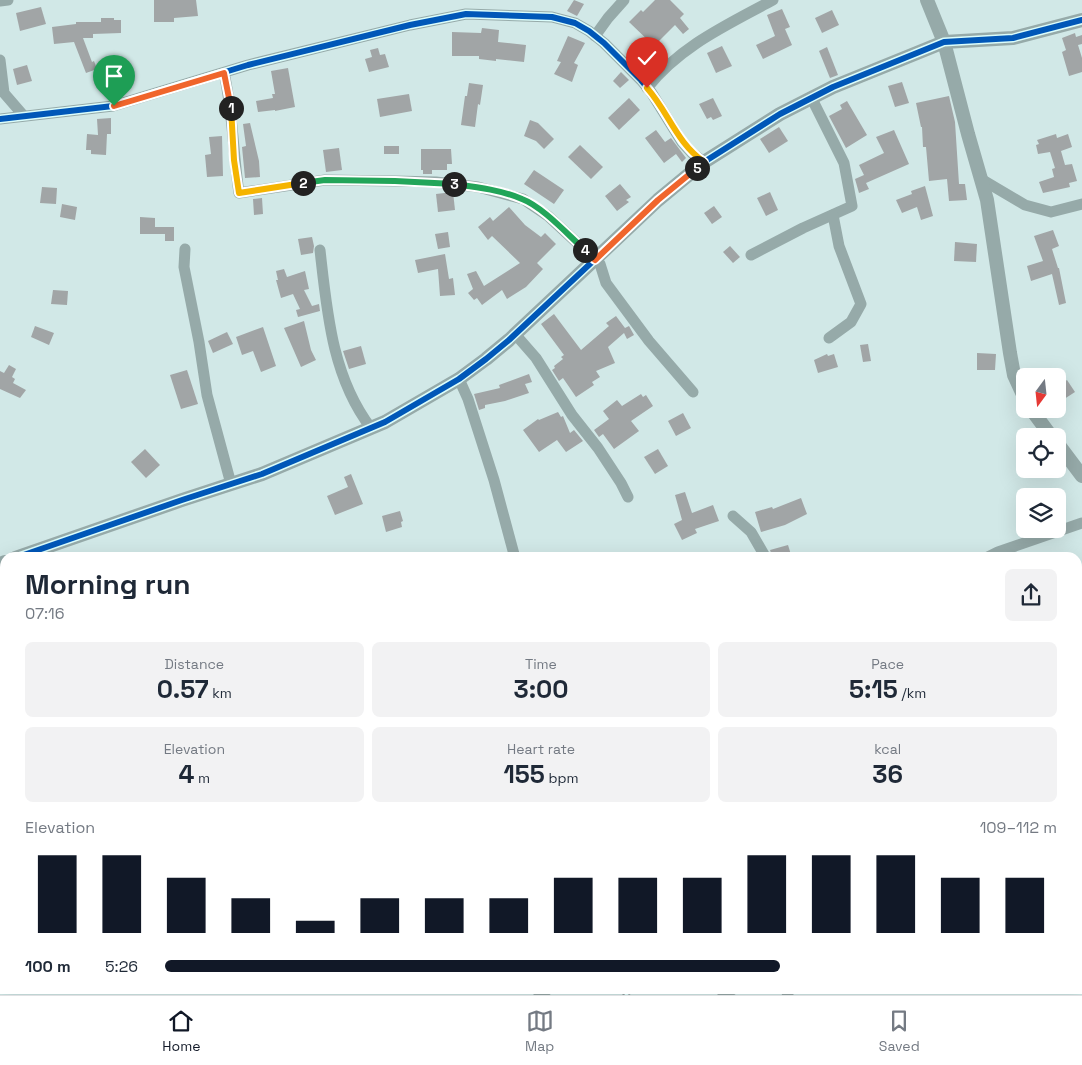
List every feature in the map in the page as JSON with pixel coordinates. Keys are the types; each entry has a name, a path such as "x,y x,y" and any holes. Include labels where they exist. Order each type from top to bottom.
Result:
{"street":[{"path":"0,1 8,0"},
{"path":"595,36 624,0"},
{"path":"647,88 661,70 703,37 773,0"},
{"path":"927,0 944,42 989,209 1001,297 1016,379"},
{"path":"0,119 114,106 224,73 410,25 466,14 552,17 575,23 595,36 647,88 682,142 704,162"},
{"path":"33,552 262,474 404,412 459,379 486,359 658,200 704,162 810,97 944,42 1013,38 1082,20"},
{"path":"0,60 4,94 23,116"},
{"path":"224,73 230,101 234,160 239,193 325,180 436,182 478,187 523,199 548,216 600,264 606,284 649,341 694,392"},
{"path":"751,255 852,206 844,163 810,97"},
{"path":"981,179 1025,206 1051,212 1082,204"},
{"path":"829,338 852,322 861,304 839,246 833,215"},
{"path":"185,249 184,267 207,395 231,484"},
{"path":"320,250 331,337 346,386 359,414 370,428"},
{"path":"515,334 536,358 572,415 621,483 628,497"},
{"path":"459,379 468,399 494,480 514,552"},
{"path":"1066,455 1082,476"},
{"path":"733,516 751,532 763,552"},
{"path":"998,552 1082,523"}],"building":[{"path":"154,0 196,0 198,16 174,18 174,22 154,22"},
{"path":"574,0 584,4 577,16 567,11"},
{"path":"655,0 670,0 684,14 680,18 689,29 683,34 675,25 654,46 629,22"},
{"path":"41,7 46,24 20,31 16,13"},
{"path":"782,9 790,27 785,29 792,45 763,59 756,45 775,36 767,15"},
{"path":"832,10 839,25 822,33 815,18"},
{"path":"101,18 121,20 121,33 93,34 93,38 83,38 92,62 94,61 97,69 86,73 74,42 54,44 52,27 76,24 76,22 101,22"},
{"path":"482,28 499,30 498,42 526,45 524,62 479,59 479,56 452,56 452,32 481,33"},
{"path":"1075,33 1076,37 1082,35 1082,44 1078,45 1082,58 1082,72 1069,76 1062,52 1066,50 1062,38"},
{"path":"568,36 585,43 574,63 578,65 572,82 554,74 561,62 557,61"},
{"path":"722,46 732,66 716,73 707,53"},
{"path":"827,47 838,75 830,78 819,51"},
{"path":"378,48 380,55 385,54 389,67 369,72 365,59 372,57 370,50"},
{"path":"27,65 32,81 17,85 13,69"},
{"path":"288,68 295,107 258,112 256,101 273,98 272,94 275,94 271,71"},
{"path":"621,72 629,80 620,88 613,81"},
{"path":"902,82 909,103 895,107 888,86"},
{"path":"469,83 483,85 475,127 461,125"},
{"path":"409,94 412,111 380,117 377,99"},
{"path":"949,96 955,122 959,184 965,184 967,200 949,201 947,179 929,181 926,147 923,147 922,127 916,103"},
{"path":"629,98 640,110 619,130 608,118"},
{"path":"713,98 722,116 713,120 711,117 707,119 699,104"},
{"path":"847,101 867,135 846,148 829,116 842,109 840,105"},
{"path":"111,118 111,134 107,134 106,155 91,154 91,150 86,150 87,134 98,135 97,119"},
{"path":"530,120 538,123 554,139 544,149 536,141 524,136"},
{"path":"250,123 259,161 260,177 245,178 242,147 246,146 243,124"},
{"path":"779,127 788,141 769,153 760,139"},
{"path":"656,130 665,142 671,138 686,158 682,162 676,154 664,163 645,138"},
{"path":"894,130 909,164 866,183 869,189 859,193 855,179 864,175 859,165 884,153 876,137"},
{"path":"1056,134 1057,138 1068,134 1072,147 1061,151 1065,165 1072,164 1077,181 1069,183 1070,187 1043,193 1039,182 1054,177 1052,169 1055,168 1050,152 1038,154 1036,145 1039,144 1037,140"},
{"path":"222,136 223,176 207,177 205,155 211,154 209,137"},
{"path":"580,145 603,167 591,179 568,157"},
{"path":"384,146 399,146 399,154 384,154"},
{"path":"339,148 342,170 326,172 323,150"},
{"path":"421,149 451,149 452,164 447,164 447,170 432,170 432,174 423,174 423,170 421,170"},
{"path":"534,170 564,190 554,204 524,184"},
{"path":"620,184 631,197 626,200 629,202 617,211 605,196"},
{"path":"925,186 933,216 921,220 917,207 902,213 896,200 912,194 911,191"},
{"path":"42,187 57,188 56,204 40,203"},
{"path":"453,192 455,210 438,212 436,194"},
{"path":"770,192 778,210 766,216 757,198"},
{"path":"262,198 263,214 254,215 253,199"},
{"path":"62,204 77,207 75,220 60,217"},
{"path":"714,206 722,217 712,224 704,213"},
{"path":"509,207 525,225 541,237 545,233 556,244 537,263 543,269 526,287 507,299 502,290 482,305 477,298 474,300 468,293 473,289 467,274 476,271 484,286 520,263 492,236 488,240 478,227 490,217 493,221"},
{"path":"140,217 155,218 155,227 174,227 174,241 165,241 165,234 140,234"},
{"path":"1053,230 1059,246 1052,249 1059,268 1066,303 1059,305 1052,274 1031,281 1027,266 1043,261 1034,236"},
{"path":"448,232 450,247 438,249 435,234"},
{"path":"312,237 313,253 301,255 298,239"},
{"path":"955,242 977,244 976,262 954,261"},
{"path":"730,246 740,257 733,263 723,252"},
{"path":"445,254 449,279 453,278 455,295 440,296 438,269 418,273 415,260"},
{"path":"284,269 287,277 305,271 309,289 304,290 312,306 319,304 320,311 298,317 296,310 300,309 293,294 281,298 276,280 278,280 276,271"},
{"path":"53,290 68,291 67,305 51,304"},
{"path":"554,314 581,350 609,326 606,323 616,316 625,328 629,326 634,335 627,339 624,333 608,347 615,363 596,371 600,377 592,382 594,385 576,397 563,378 559,381 552,370 563,359 561,357 564,355 541,324"},
{"path":"304,321 311,350 316,360 301,367 284,328"},
{"path":"35,326 54,333 49,345 31,337"},
{"path":"263,327 276,366 261,372 253,351 242,355 236,337"},
{"path":"227,332 233,344 213,353 208,341"},
{"path":"868,344 871,361 863,362 860,345"},
{"path":"361,346 366,364 349,369 343,351"},
{"path":"977,353 996,354 995,370 977,370"},
{"path":"827,354 828,356 834,354 838,367 818,373 814,360"},
{"path":"9,365 16,369 12,377 15,379 13,383 26,390 20,398 0,389 0,371 4,373"},
{"path":"187,370 198,404 181,409 170,375"},
{"path":"529,374 532,382 525,384 529,393 485,405 485,408 479,410 474,394 500,388 499,385"},
{"path":"1066,381 1075,392 1066,398"},
{"path":"641,394 643,397 646,395 653,406 631,421 639,431 614,449 603,434 599,437 594,430 609,419 603,411 617,400 622,406"},
{"path":"558,412 561,417 563,416 570,433 574,430 583,441 566,452 557,440 539,452 523,430 538,419"},
{"path":"683,413 691,428 676,436 668,421"},
{"path":"145,449 160,465 146,478 131,462"},
{"path":"658,449 668,466 655,474 644,457"},
{"path":"351,474 363,504 335,515 327,496 348,487 344,477"},
{"path":"685,492 692,513 713,505 719,521 695,529 697,533 682,540 674,524 682,520 675,495"},
{"path":"801,498 807,514 785,525 761,532 755,512 772,507 773,509"},
{"path":"400,511 403,521 401,522 402,527 386,532 382,516"},
{"path":"788,545 790,552 771,552 770,550"}],"cycle path":[{"path":"0,119 113,106 248,65 410,25 466,14 552,17 575,23 604,43 641,80 651,92 682,142 704,162"},
{"path":"32,552 262,474 385,422 459,379 486,359 509,340 658,200 704,162 780,114 833,87 944,42 1013,38 1082,20"}],"route":[{"path":"114,106 224,73 230,101 234,160 239,193 325,180 436,182 478,187 523,199 548,216 595,260 658,200 704,162 682,142 647,88"}]}
